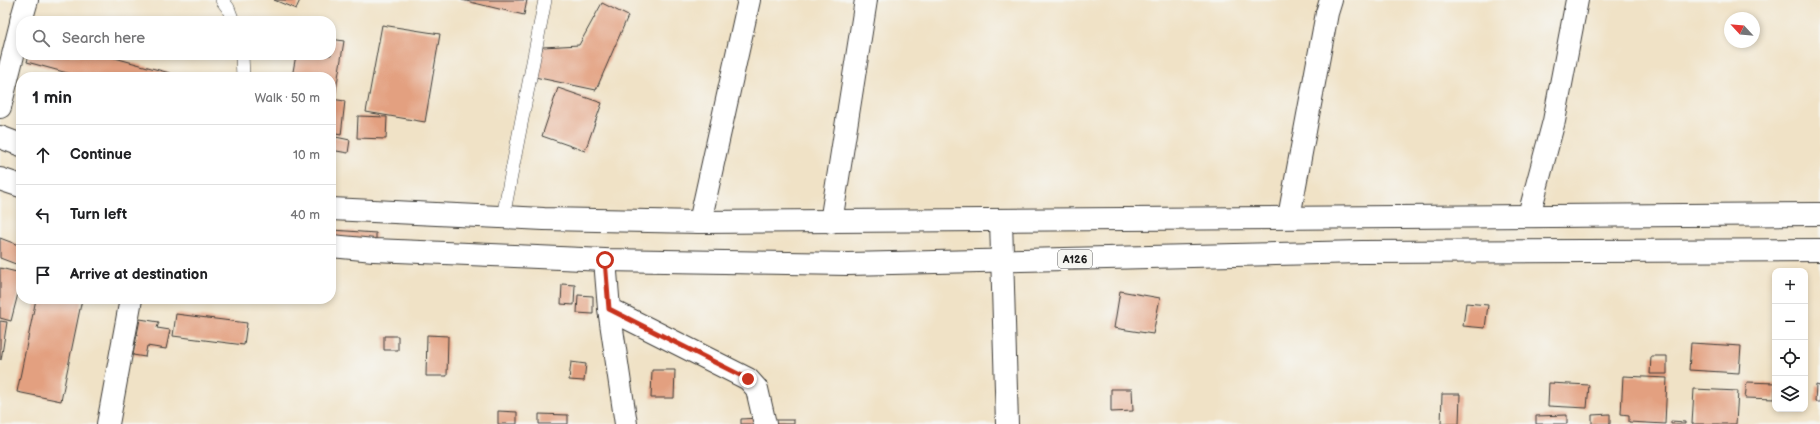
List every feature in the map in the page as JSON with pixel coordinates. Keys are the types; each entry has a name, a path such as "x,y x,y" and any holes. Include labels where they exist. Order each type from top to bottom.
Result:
{"main road":[{"path":"23,16 27,0"},
{"path":"700,222 749,0"},
{"path":"831,222 866,0"},
{"path":"1289,217 1327,13 1331,0"},
{"path":"1529,216 1554,121 1577,0"},
{"path":"0,107 16,42"},
{"path":"0,137 16,143"},
{"path":"0,179 16,184"},
{"path":"336,209 503,217 700,222 1820,214"},
{"path":"1001,220 1007,424"},
{"name":"A126","path":"336,246 374,250 605,260 848,264 1362,252 1820,250"},
{"path":"605,260 609,309 626,424"},
{"path":"108,424 130,304"},
{"path":"609,309 748,379 757,389 765,424"}],"lane":[{"path":"222,0 228,8 231,16"},
{"path":"503,217 545,0"},
{"path":"242,60 243,72"}],"building":[{"path":"274,0 300,0 296,9"},
{"path":"462,0 527,0 524,15"},
{"path":"602,3 628,16 596,90 530,76 543,47 579,45"},
{"path":"382,25 440,34 425,122 366,112"},
{"path":"336,40 344,41 336,90 336,72 293,72 295,60 336,60"},
{"path":"28,60 122,60 166,72 64,72 27,62"},
{"path":"558,88 602,103 585,151 542,136"},
{"path":"336,100 345,101 341,135 336,134"},
{"path":"358,116 387,117 386,139 357,138"},
{"path":"336,137 350,140 348,153 336,151"},
{"path":"336,230 376,233 376,244 336,240"},
{"path":"0,238 16,244 16,264 0,258"},
{"path":"0,268 16,272 16,302 11,321 0,318"},
{"path":"562,284 575,285 574,305 561,304"},
{"path":"1120,291 1160,298 1153,334 1114,328"},
{"path":"578,295 593,296 593,314 577,313"},
{"path":"1466,303 1488,305 1485,328 1463,326"},
{"path":"35,304 81,304 61,401 17,392"},
{"path":"176,314 247,323 244,345 173,336"},
{"path":"140,319 159,322 157,328 170,330 166,349 147,346 145,357 133,355"},
{"path":"0,321 7,322 1,360 0,359"},
{"path":"427,335 448,336 447,376 426,376"},
{"path":"384,336 398,336 398,350 384,350"},
{"path":"1691,343 1741,346 1739,373 1689,370"},
{"path":"1651,356 1667,356 1667,374 1650,374"},
{"path":"571,362 586,364 584,381 569,380"},
{"path":"652,370 675,370 674,398 651,398"},
{"path":"1623,376 1667,378 1665,424 1629,422 1629,415 1621,414"},
{"path":"1747,382 1772,383 1772,399 1745,398"},
{"path":"1549,383 1589,385 1587,408 1548,406"},
{"path":"1816,385 1820,386 1820,402 1815,402"},
{"path":"1111,389 1132,389 1133,411 1111,412"},
{"path":"1694,389 1738,391 1736,424 1692,424"},
{"path":"1442,394 1460,394 1459,424 1441,424"},
{"path":"498,411 517,412 517,424 498,424"},
{"path":"539,414 568,415 568,424 539,424"},
{"path":"1610,414 1610,424 1592,424 1592,415"},
{"path":"1567,415 1567,424 1536,424 1536,416"},
{"path":"759,418 759,424 741,424 741,419"},
{"path":"772,420 794,420 794,424 772,424"},
{"path":"1671,421 1685,422 1685,424 1671,424"}],"route":[{"path":"605,260 609,309 748,379"}]}
